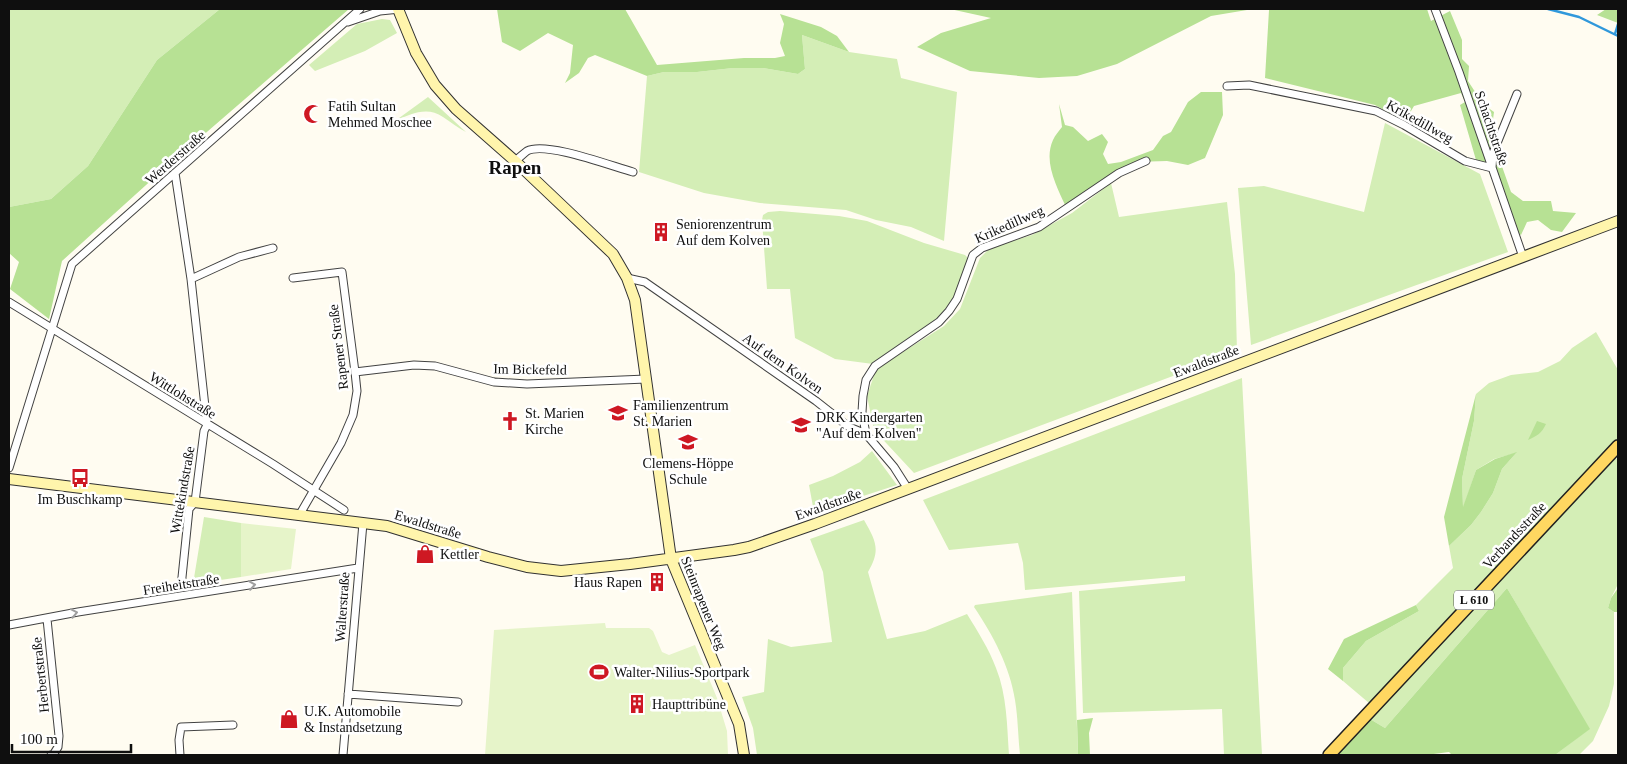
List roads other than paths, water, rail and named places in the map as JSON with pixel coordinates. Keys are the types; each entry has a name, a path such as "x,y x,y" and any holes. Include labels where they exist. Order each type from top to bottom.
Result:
{"main road":[{"name":"Verbandsstraße","path":"1329,755 1618,446"}],"street":[{"name":"Werderstraße","path":"51,328 72,264 360,9"},
{"name":"Werderstraße","path":"345,22 380,11 398,9"},
{"name":"Steinrapener Weg","path":"398,9 416,53 435,85 456,109 515,161 613,254 627,278 634,300 671,559 739,724 744,755"},
{"name":"Schachtstraße","path":"1435,11 1459,72 1523,257"},
{"name":"Krikedillweg","path":"1227,86 1249,85 1376,111 1465,160 1492,168"},
{"path":"1492,168 1492,153 1517,94"},
{"path":"515,161 528,151 542,148 633,172"},
{"name":"Krikedillweg","path":"866,434 862,412 866,380 875,366 940,322 957,299 973,255 982,248 1040,227 1118,173 1146,161"},
{"name":"Wittekindstraße","path":"175,173 191,279 207,425 204,430 195,502 189,509 181,587"},
{"name":"Ewaldstraße","path":"9,479 387,526 488,557 527,567 561,571 671,559 749,547 908,489 1618,221"},
{"path":"191,279 239,257 273,248"},
{"name":"Rapener Straße","path":"293,278 342,272 357,391 353,415 342,443 300,514"},
{"name":"Auf dem Kolven","path":"627,278 645,282 816,401 849,427 866,434 894,467 908,489"},
{"name":"Wittlohstraße","path":"9,302 273,464 344,510"},
{"path":"9,468 51,328"},
{"name":"Im Bickefeld","path":"355,372 414,364 435,366 494,382 527,384 646,379"},
{"name":"Walterstraße","path":"343,755 363,523"},
{"name":"Freiheitstraße","path":"9,625 78,612 358,568"},
{"name":"Herbertstraße","path":"47,619 59,736 58,747 53,755 51,755"},
{"path":"348,694 458,702"},
{"path":"180,755 179,740 181,727 233,725"}],"waterway":[{"path":"1548,9 1579,17 1618,36"},
{"path":"1615,34 1618,24"}],"place":[{"name":"Fatih Sultan Mehmed Moschee","path":"313,114"},
{"name":"Seniorenzentrum Auf dem Kolven","path":"661,232"},
{"name":"Familienzentrum St. Marien","path":"618,413"},
{"name":"St. Marien Kirche","path":"510,421"},
{"name":"DRK Kindergarten \"Auf dem Kolven\"","path":"801,425"},
{"name":"Clemens-Höppe Schule","path":"688,442"},
{"name":"Im Buschkamp","path":"80,478"},
{"name":"Kettler","path":"425,554"},
{"name":"Haus Rapen","path":"657,582"},
{"name":"Walter-Nilius-Sportpark","path":"599,672"},
{"name":"Haupttribüne","path":"637,704"},
{"name":"U.K. Automobile & Instandsetzung","path":"289,719"}],"district":[{"name":"Rapen","path":"515,167"}]}
